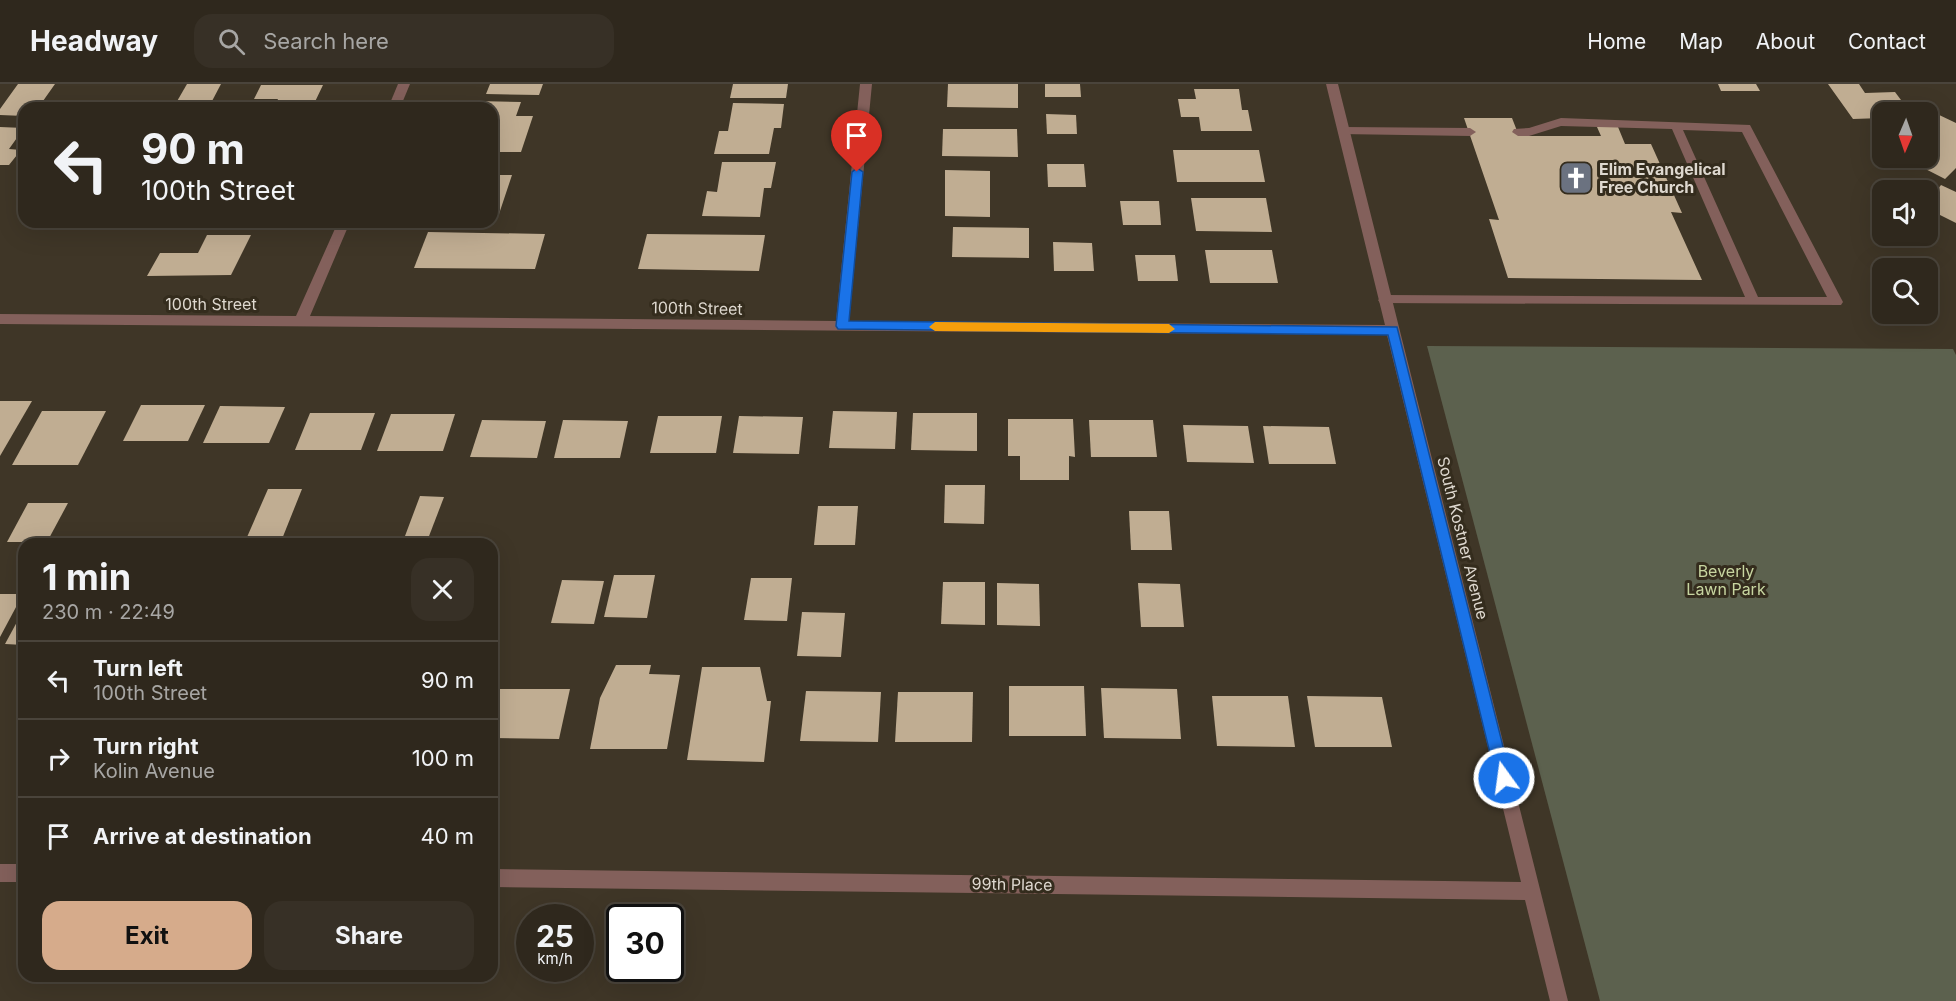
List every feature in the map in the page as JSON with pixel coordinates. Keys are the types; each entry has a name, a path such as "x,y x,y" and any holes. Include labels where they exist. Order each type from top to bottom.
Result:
{"street":[{"path":"396,102 404,84"},
{"path":"842,326 866,84"},
{"name":"South Kostner Avenue","path":"1332,84 1559,1001"},
{"path":"1385,300 1836,302 1746,128 1561,122 1529,132 1518,132"},
{"path":"1676,126 1754,302"},
{"path":"1344,130 1470,132"},
{"path":"301,321 341,228"},
{"name":"100th Street","path":"0,319 1393,330"},
{"path":"0,873 18,873"},
{"name":"99th Place","path":"498,878 1532,891"}],"green space":[{"name":"Beverly Lawn Park","path":"1427,346 1953,349 1956,355 1956,1001 1600,1001"}],"building":[{"path":"18,84 55,84 43,101 54,102 18,102 18,116 0,115 0,109"},
{"path":"187,84 221,84 212,102 177,102"},
{"path":"490,84 543,84 539,95 486,94"},
{"path":"733,84 788,84 786,98 730,98"},
{"path":"948,84 1018,84 1018,108 947,107"},
{"path":"1045,84 1080,84 1081,97 1045,97"},
{"path":"1718,84 1756,84 1760,91 1721,91"},
{"path":"1828,84 1859,84 1865,93 1895,92 1902,102 1872,102 1872,118 1853,119"},
{"path":"261,85 323,85 315,102 277,102 278,99 254,99"},
{"path":"1194,89 1239,89 1242,110 1248,110 1252,131 1201,131 1199,117 1181,117 1178,99 1196,99"},
{"path":"141,100 140,102 106,101"},
{"path":"475,101 521,102 516,116 533,116 521,152 498,152 498,102"},
{"path":"733,103 784,104 781,128 774,128 769,154 714,154 719,131 728,131"},
{"path":"1046,114 1076,115 1077,134 1047,134"},
{"path":"1938,114 1956,123 1956,168 1945,179 1924,168 1938,168"},
{"name":"Elim Evangelical Free Church","path":"1464,118 1512,118 1519,136 1601,136 1597,127 1618,127 1625,144 1651,144 1682,213 1671,212 1702,280 1508,278 1489,219 1499,220"},
{"path":"0,127 18,128 18,136 9,149 18,150 18,154 9,165 0,165"},
{"path":"943,129 1017,129 1018,157 942,156"},
{"path":"1173,150 1259,150 1265,182 1177,182"},
{"path":"722,162 776,162 771,188 764,188 760,217 702,216 707,191 717,192"},
{"path":"1047,164 1084,164 1086,187 1048,187"},
{"path":"945,170 990,171 990,217 945,216"},
{"path":"498,175 512,175 499,214"},
{"path":"1941,185 1956,192 1956,223 1938,214 1938,189"},
{"path":"1191,198 1266,198 1272,232 1196,231"},
{"path":"1120,201 1159,201 1161,225 1123,225"},
{"path":"953,227 1029,228 1029,258 952,257"},
{"path":"428,232 545,234 535,269 414,268"},
{"path":"647,234 765,235 759,271 638,269"},
{"path":"207,235 251,235 231,275 147,276 160,253 198,253"},
{"path":"1053,242 1092,243 1094,271 1054,271"},
{"path":"1205,250 1272,250 1278,283 1210,283"},
{"path":"1135,255 1175,255 1178,281 1138,281"},
{"path":"0,401 32,401 0,456"},
{"path":"141,405 205,405 188,441 123,441"},
{"path":"220,406 285,407 269,443 203,443"},
{"path":"42,411 106,411 78,465 12,465"},
{"path":"833,411 897,412 895,449 829,448"},
{"path":"310,413 375,413 361,450 295,450"},
{"path":"913,413 977,413 977,451 911,450"},
{"path":"391,414 455,414 443,451 377,451"},
{"path":"658,416 722,416 716,453 650,453"},
{"path":"739,416 803,417 799,454 733,453"},
{"path":"1008,419 1073,419 1075,457 1069,456 1069,480 1020,480 1020,456 1008,456"},
{"path":"482,420 546,421 537,458 470,457"},
{"path":"563,420 628,421 620,458 554,458"},
{"path":"1089,420 1153,420 1157,457 1091,457"},
{"path":"1183,425 1248,426 1254,463 1187,462"},
{"path":"1263,426 1329,427 1336,464 1269,464"},
{"path":"945,485 985,485 984,524 944,523"},
{"path":"268,489 302,489 282,538 247,538"},
{"path":"420,496 444,497 428,538 404,538"},
{"path":"28,503 68,503 49,538 18,538 18,542 7,542"},
{"path":"818,506 858,506 855,545 814,545"},
{"path":"1129,511 1169,511 1172,550 1131,550"},
{"path":"614,575 655,575 647,618 604,617"},
{"path":"751,578 792,578 787,621 744,620"},
{"path":"562,580 604,581 594,624 551,623"},
{"path":"943,582 985,582 985,625 941,624"},
{"path":"997,583 1039,584 1040,626 997,625"},
{"path":"1138,583 1180,584 1184,627 1141,627"},
{"path":"0,594 18,594 18,603 0,637"},
{"path":"802,612 845,613 841,657 797,656"},
{"path":"18,620 18,645 5,644"},
{"path":"616,665 651,665 649,674 680,675 667,749 590,749 600,698"},
{"path":"702,667 760,667 767,701 771,701 764,762 687,760"},
{"path":"1009,686 1084,686 1086,736 1009,736"},
{"path":"1101,688 1177,689 1181,739 1104,738"},
{"path":"498,689 570,689 559,739 498,738"},
{"path":"806,691 881,692 878,742 800,741"},
{"path":"898,692 973,692 972,742 895,742"},
{"path":"1212,696 1288,696 1295,747 1217,746"},
{"path":"1307,696 1382,697 1392,747 1315,747"}],"slow traffic":[{"path":"935,327 1169,329"}],"place":[{"name":"Elim Evangelical Free Church","path":"1576,178"}],"route":[{"path":"857,172 842,326 1393,330 1504,778"}]}
